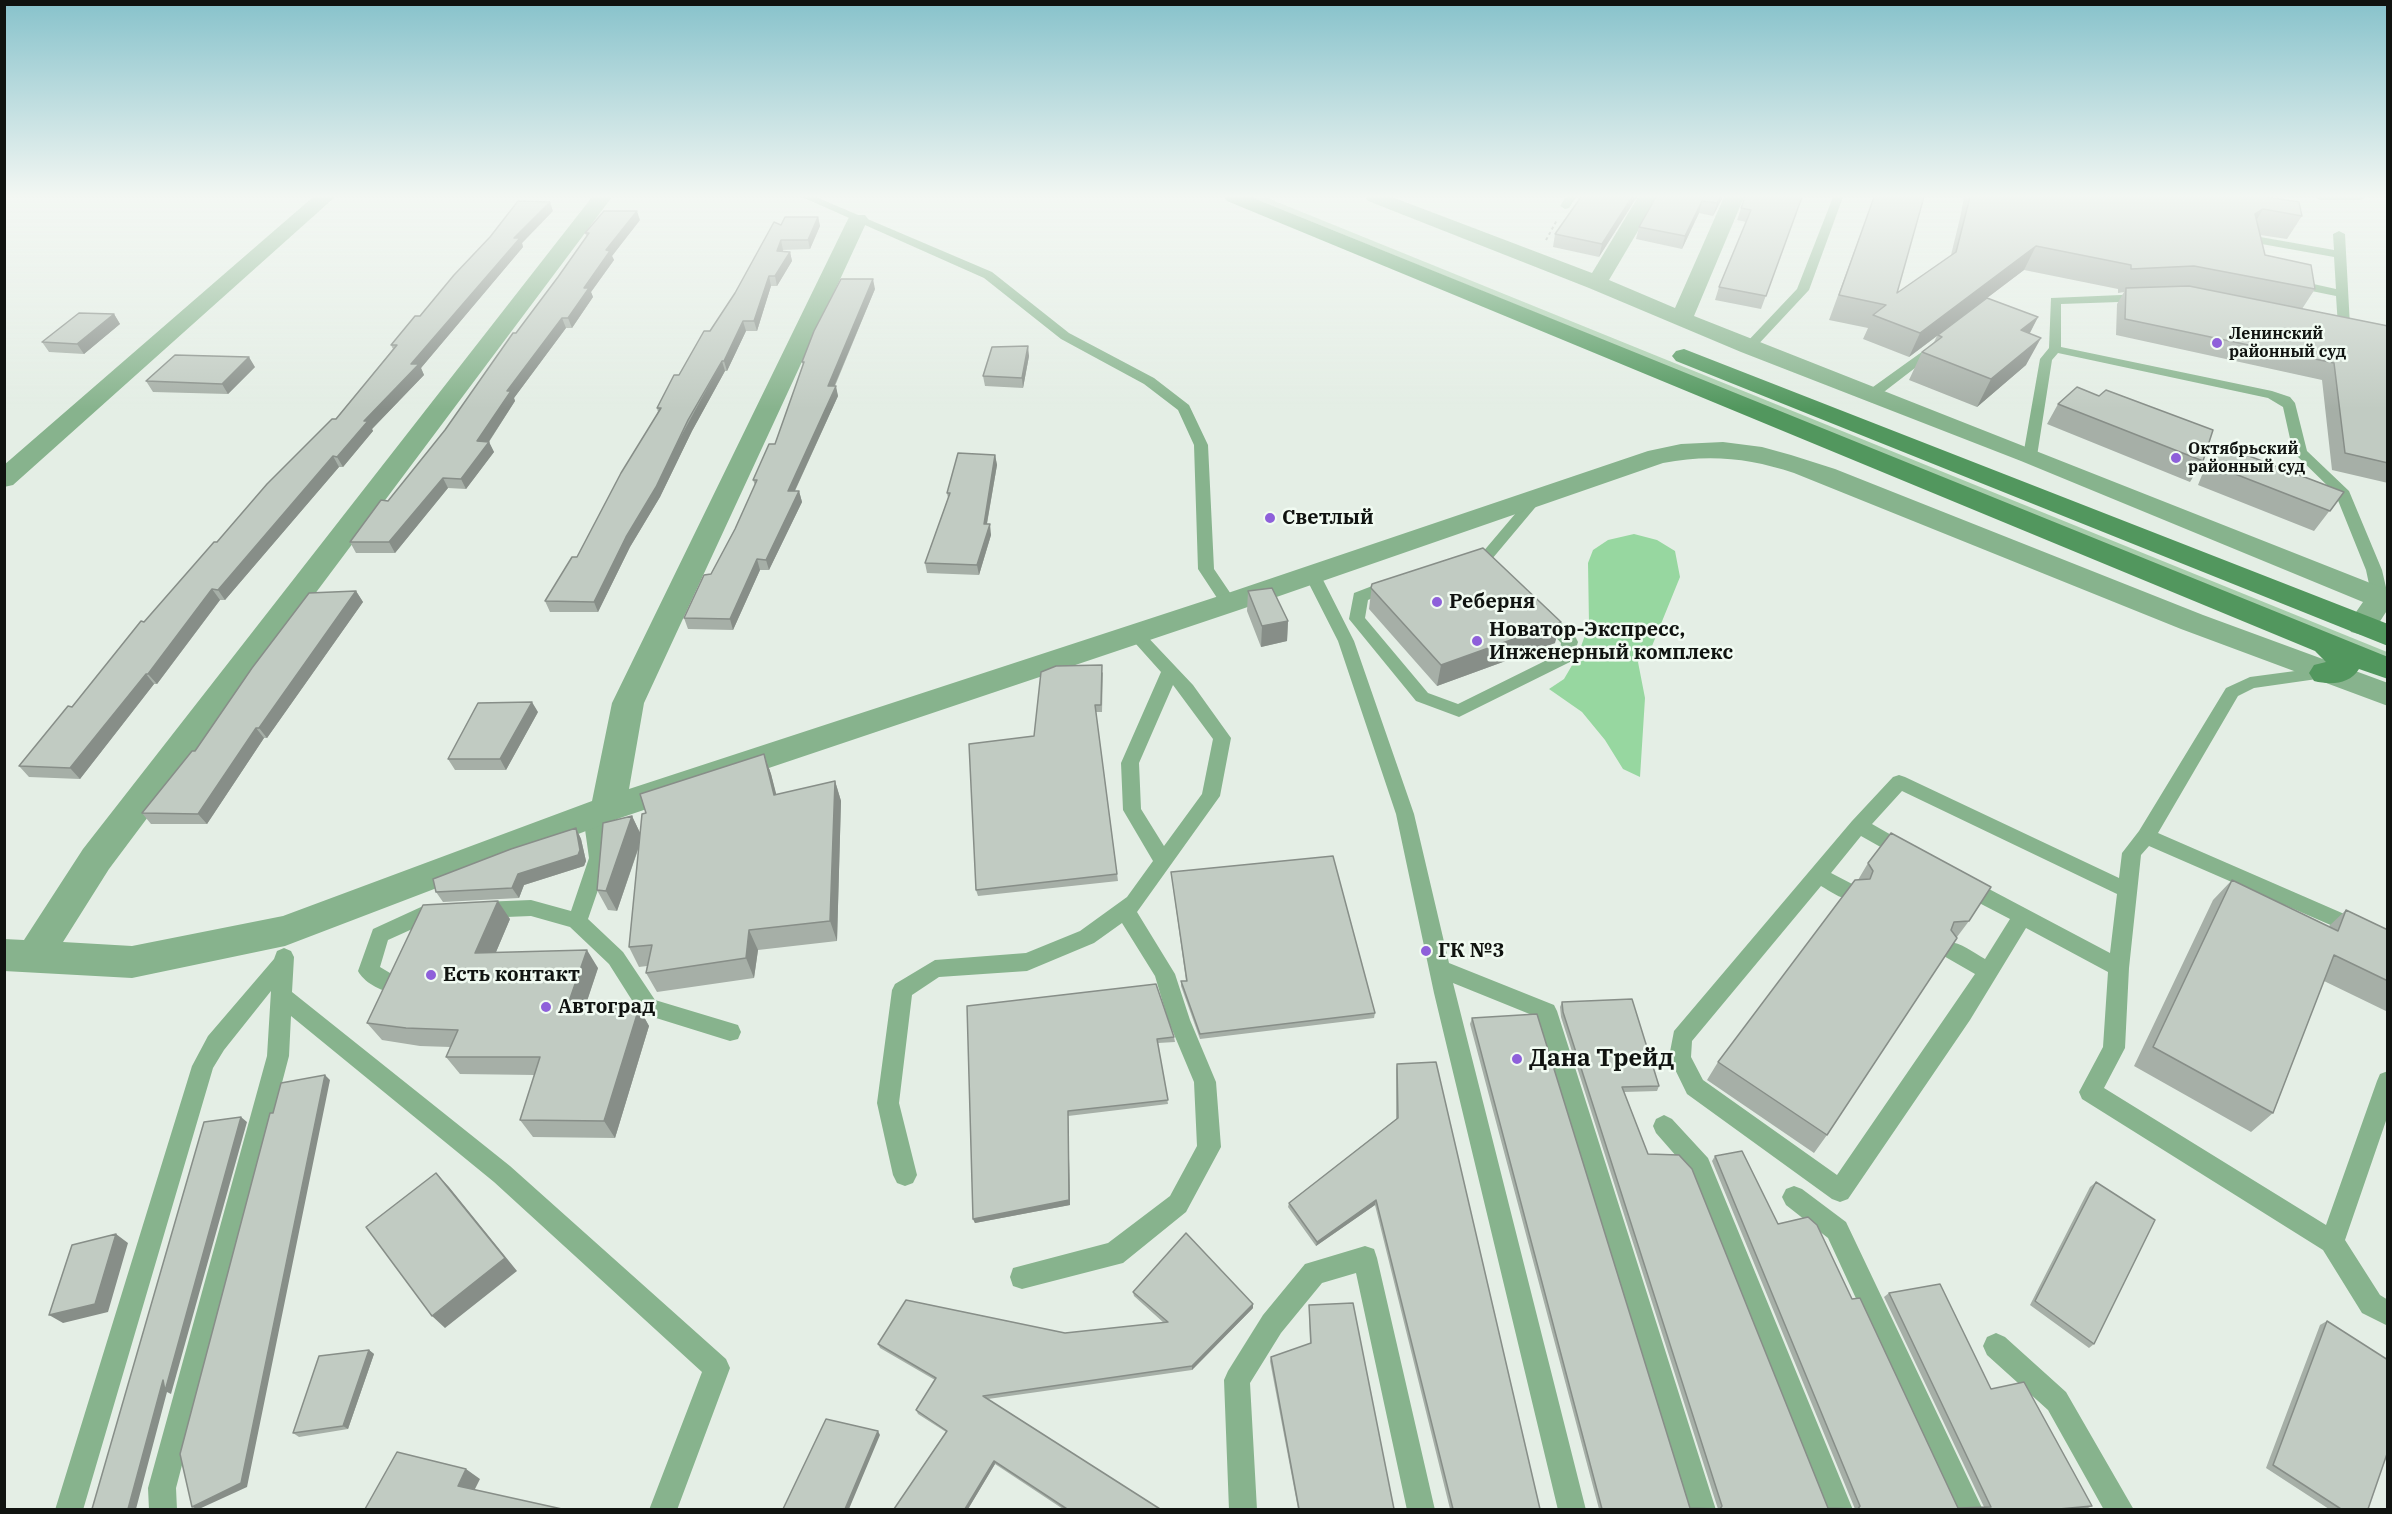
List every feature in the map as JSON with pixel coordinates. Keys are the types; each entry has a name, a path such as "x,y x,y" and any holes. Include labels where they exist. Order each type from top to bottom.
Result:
{"main road":[{"path":"1401,268 2325,658 2388,669"},
{"path":"1460,268 2388,636"}],"street":[{"path":"4,479 245,268"},
{"path":"19,956 96,859 548,268"},
{"path":"600,812 628,703 835,268"},
{"path":"1560,268 1749,347 2030,456 2380,598 2362,626"},
{"path":"1598,283 1607,268"},
{"path":"1682,318 1705,268"},
{"path":"19,956 132,962 285,946 600,812 1229,603 1657,456 1688,449 1731,449 1772,456 1826,474 2325,658 2388,694"}],"lane":[{"path":"971,268 988,275 1065,336 1149,381 1184,408 1201,445 1206,568 1229,603"},
{"path":"1749,347 1803,290 1811,268"},
{"path":"2341,268 2344,326"},
{"path":"2278,280 2342,294"},
{"path":"2030,456 2046,359 2055,349 2055,301 2156,297"},
{"path":"1872,395 1945,339"},
{"path":"2055,349 2260,392 2285,400 2290,406 2300,452 2342,491 2374,570 2380,598"},
{"path":"1452,566 1491,560 1537,497"},
{"path":"1312,574 1346,641 1405,814 1440,969 1572,1509"},
{"path":"1407,579 1360,597 1358,619 1422,697 1459,711 1566,657 1570,642 1528,599"},
{"path":"905,1175 888,1103 902,990 935,969 1027,962 1087,937 1134,903 1210,796 1222,738 1187,689 1135,634"},
{"path":"2325,658 2274,678 2250,683 2232,692 2146,836 2132,853 2119,968 2114,1048 2090,1092 2332,1242 2371,1304 2388,1314"},
{"path":"1163,860 1132,810 1130,763 1170,672"},
{"path":"2022,917 1962,1014 1840,1191 1695,1088 1680,1057 1682,1038 1859,826 1899,782 2129,891"},
{"path":"577,921 599,858 600,812"},
{"path":"1859,826 1920,860"},
{"path":"2146,836 2388,942"},
{"path":"1818,875 1849,892"},
{"path":"1951,878 2119,968"},
{"path":"393,985 368,971 380,935 428,913 531,908 577,921 616,958 648,1006 730,1032"},
{"path":"1022,1277 1114,1254 1178,1204 1209,1147 1205,1082 1179,1020 1165,974 1125,910"},
{"path":"163,1509 162,1488 278,1056 285,946"},
{"path":"69,1509 203,1066 216,1043 285,946"},
{"path":"1949,949 1989,971"},
{"path":"1440,969 1546,1011 1702,1509"},
{"path":"282,996 502,1174 717,1368 663,1509"},
{"path":"2332,1242 2388,1081"},
{"path":"1664,1126 1700,1166 1839,1509"},
{"path":"1794,1197 1837,1230 1969,1509"},
{"path":"1243,1509 1237,1380 1272,1324 1314,1273 1365,1258 1421,1509"},
{"path":"1996,1346 2057,1401 2120,1509"}],"shaded area":[{"path":"1425,268 1439,268 2387,652 2387,659"},
{"path":"1634,534 1657,540 1675,551 1680,577 1652,646 1638,662 1645,698 1640,777 1623,769 1605,740 1582,712 1549,689 1564,679 1578,655 1589,624 1588,563 1593,550 1608,540"}],"building":[{"path":"461,268 494,268 411,364 419,364 364,421 368,421 337,457 333,456 218,590 212,589 148,674 70,768 19,766 68,706 72,707 141,621 144,622 267,484 332,419 336,419 397,345 391,345 415,316 420,316"},
{"path":"565,268 598,268 584,288 589,288 568,318 562,318 507,391 511,391 477,441 489,442 461,479 443,478 389,542 350,542 381,500 388,501 445,430 513,333 516,333"},
{"path":"749,268 780,268 775,276 769,276 754,321 743,321 724,361 688,420 656,487 626,537 594,602 545,601 572,557 577,557 621,473 661,408 657,408 674,375 679,375 704,331 710,331"},
{"path":"1727,268 1776,268 1766,296 1719,287"},
{"path":"1849,268 1904,268 1897,293 1933,268 2007,268 1920,333 1873,315 1886,305 1839,295"},
{"path":"2203,268 2311,268 2315,289"},
{"path":"841,279 873,279 828,386 836,386 788,491 799,491 766,560 757,559 730,619 684,618 704,575 711,574 735,529 757,480 753,480 769,444 775,444 814,331"},
{"path":"2189,286 2388,326 2388,463 2345,453 2334,363 2125,319 2126,288"},
{"path":"1987,298 2038,317 2021,330 2041,338 1991,379 1922,352 1942,337 1938,335"},
{"path":"79,313 114,314 77,344 42,342"},
{"path":"1028,346 1022,378 983,376 992,347"},
{"path":"175,355 249,357 222,384 146,381"},
{"path":"2077,387 2099,396 2106,390 2213,430 2203,461 2058,404"},
{"path":"2220,445 2344,492 2330,511 2212,465"},
{"path":"958,453 995,455 984,524 990,524 977,565 925,563 950,493 947,493"},
{"path":"1483,548 1561,622 1441,665 1371,588 1372,584"},
{"path":"1272,588 1288,621 1262,626 1248,591"},
{"path":"356,591 259,728 256,728 198,814 142,813 192,751 195,751 252,668 309,593"},
{"path":"1102,665 1101,705 1095,705 1117,874 976,890 969,744 1034,736 1041,672 1056,666"},
{"path":"532,702 500,759 448,759 478,703"},
{"path":"764,754 774,795 835,781 830,921 749,930 746,958 646,973 652,945 629,947 642,814 646,813 640,794"},
{"path":"632,816 606,891 597,890 603,823"},
{"path":"576,828 580,850 578,855 518,874 512,888 436,892 433,879 511,849"},
{"path":"1891,833 1991,887 1969,921 1954,922 1951,930 1957,938 1827,1135 1718,1062 1855,880 1870,879 1873,871 1868,863"},
{"path":"1333,856 1375,1013 1200,1034 1181,981 1187,981 1171,872"},
{"path":"2232,880 2338,931 2346,910 2388,930 2388,981 2334,955 2273,1113 2153,1047"},
{"path":"498,901 475,953 587,950 567,1007 639,1008 604,1121 520,1120 540,1057 446,1057 458,1030 406,1028 367,1023 423,905"},
{"path":"1156,984 1174,1037 1157,1039 1168,1100 1068,1111 1069,1200 973,1219 967,1006"},
{"path":"1632,999 1659,1086 1622,1087 1648,1154 1679,1155 1692,1169 1828,1508 1858,1509 1720,1509 1722,1506 1563,1012 1562,1002"},
{"path":"1537,1014 1690,1508 1720,1509 1602,1509 1472,1018"},
{"path":"1436,1062 1540,1509 1453,1509 1376,1200 1317,1242 1289,1203 1398,1118 1397,1064"},
{"path":"325,1075 241,1483 192,1507 180,1454 270,1113 273,1113 281,1083"},
{"path":"241,1117 165,1391 163,1380 128,1509 92,1509 204,1122"},
{"path":"1742,1151 1778,1224 1808,1217 1817,1225 1852,1299 1860,1298 1958,1508 1991,1507 1889,1293 1940,1284 1991,1389 2024,1382 2092,1506 2059,1509 1858,1509 1860,1506 1715,1156"},
{"path":"436,1173 505,1258 432,1316 366,1227"},
{"path":"2096,1182 2155,1220 2094,1344 2035,1301"},
{"path":"1186,1233 1253,1304 1192,1366 983,1396 1160,1509 1067,1509 994,1461 965,1509 894,1509 947,1431 916,1410 936,1378 878,1344 906,1300 1065,1333 1168,1322 1133,1292"},
{"path":"116,1234 95,1304 49,1315 72,1245"},
{"path":"1353,1303 1394,1509 1299,1509 1271,1357 1311,1343 1309,1305"},
{"path":"2327,1321 2388,1360 2388,1451 2368,1509 2341,1509 2273,1465"},
{"path":"369,1350 343,1426 293,1433 319,1356"},
{"path":"826,1419 878,1431 845,1509 783,1509"},
{"path":"397,1452 466,1469 458,1486 562,1509 365,1509"}],"place":[{"name":"Ленинский районный суд","path":"2217,343"},
{"name":"Октябрьский районный суд","path":"2176,458"},
{"name":"Светлый","path":"1270,518"},
{"name":"Реберня","path":"1437,602"},
{"name":"Новатор-Экспресс, Инженерный комплекс","path":"1477,641"},
{"name":"ГК №3","path":"1426,951"},
{"name":"Есть контакт","path":"431,975"},
{"name":"Автоград","path":"546,1007"},
{"name":"Дана Трейд","path":"1517,1059"}]}
